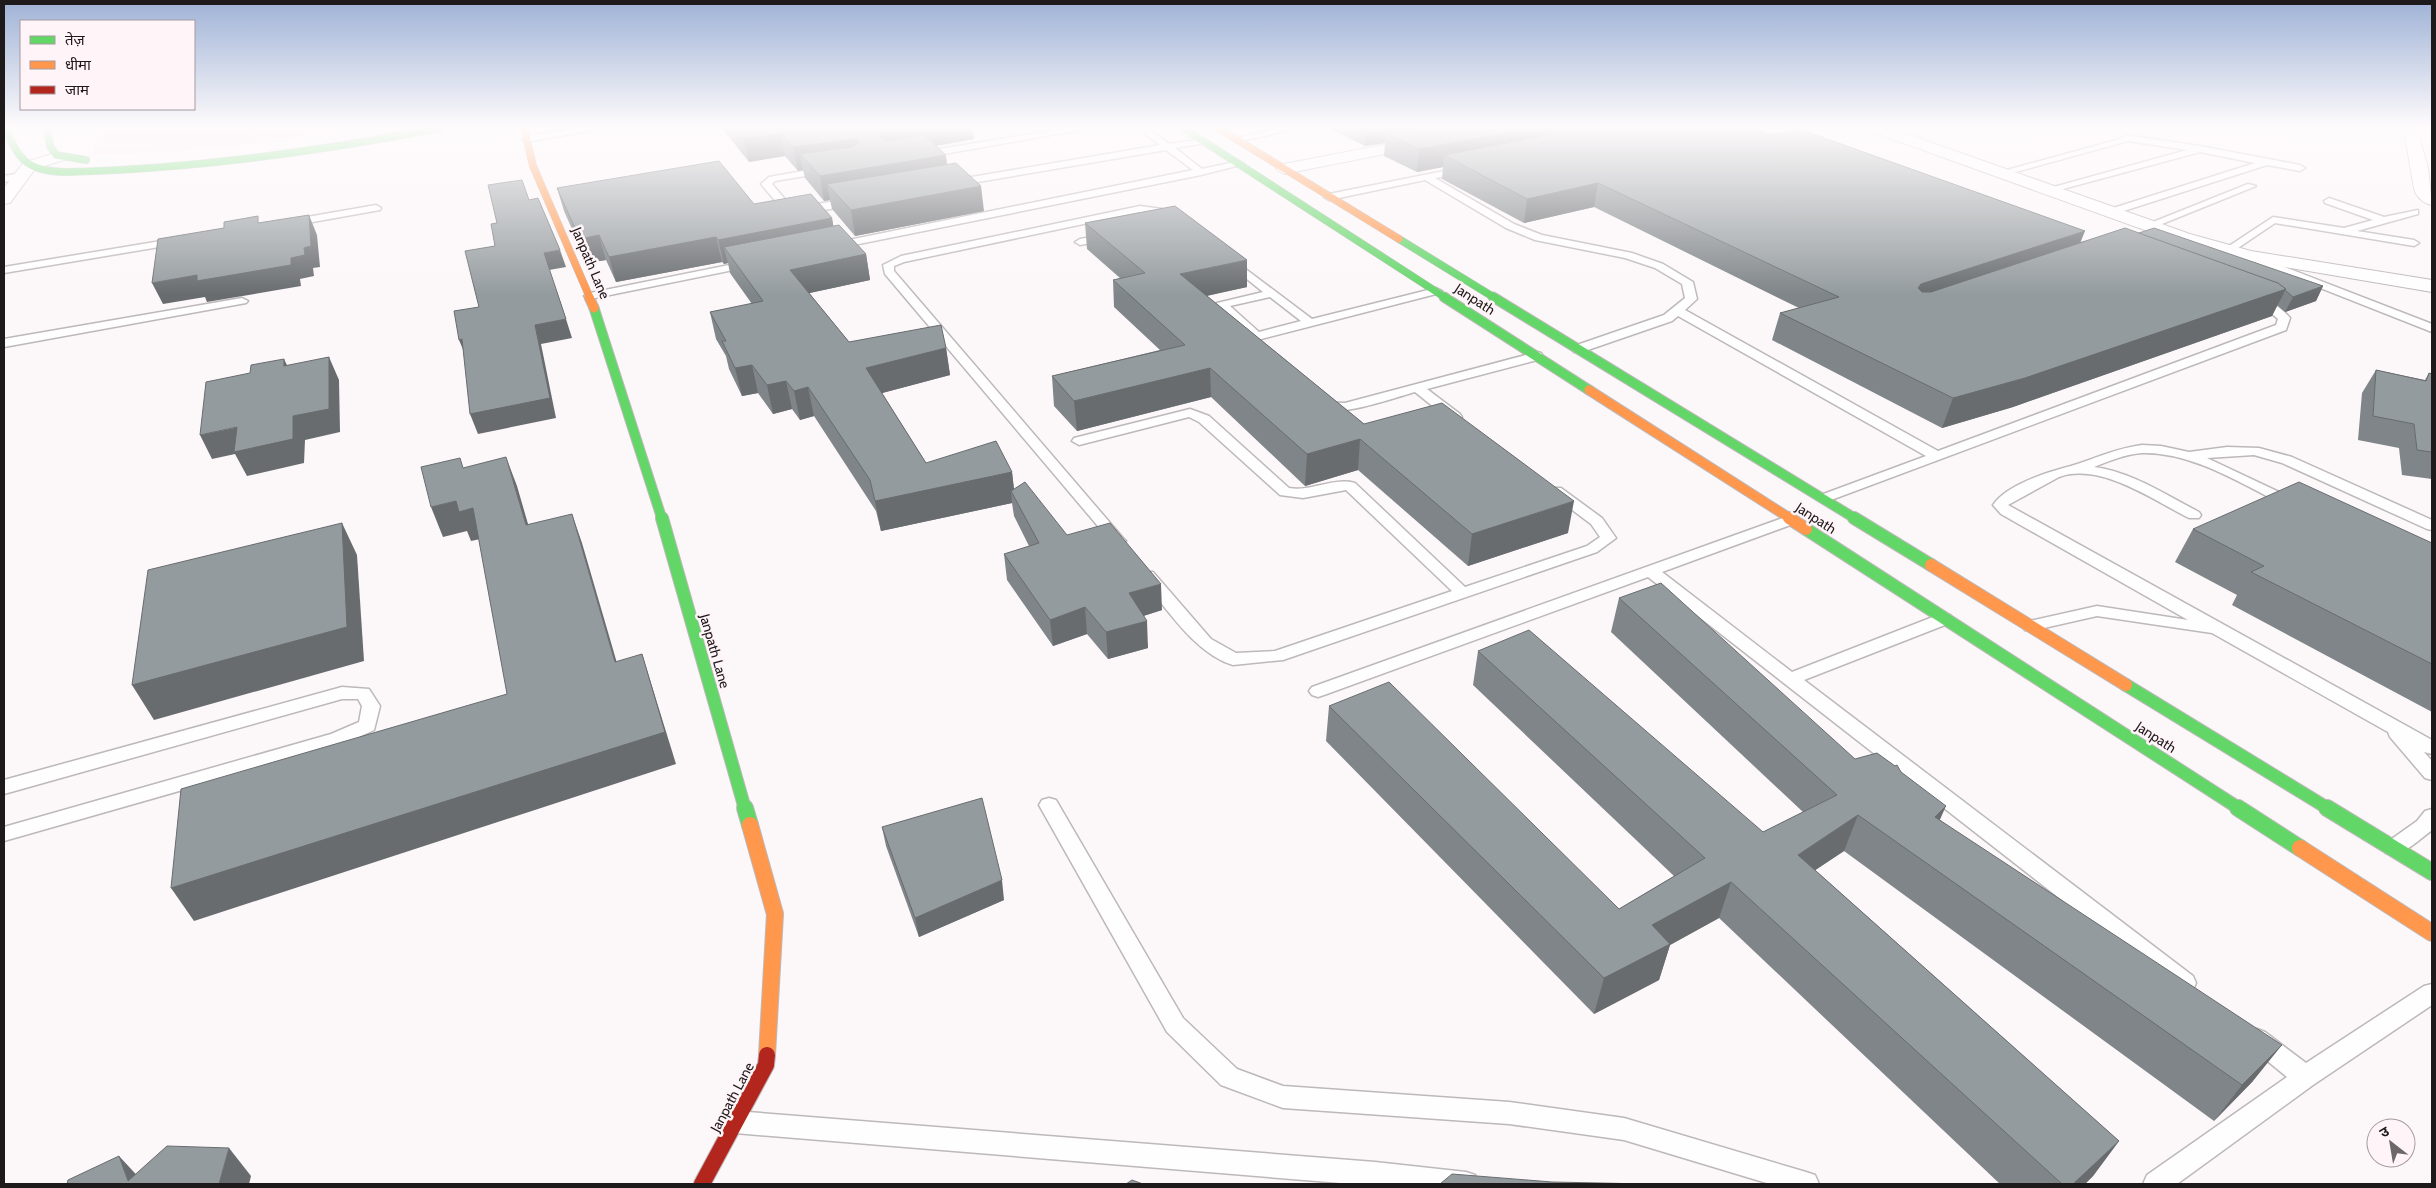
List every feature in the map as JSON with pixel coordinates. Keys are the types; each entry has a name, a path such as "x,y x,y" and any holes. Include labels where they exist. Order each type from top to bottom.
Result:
{"main road":[{"name":"Janpath Lane","path":"541,183 590,296 664,526 775,914 766,1065 702,1184"},
{"name":"Janpath","path":"1269,183 2432,932"},
{"name":"Janpath","path":"1308,183 2432,872"}],"street":[{"path":"4,199 16,183"},
{"path":"2030,183 2111,212 2153,231 2250,256 2432,286"},
{"path":"2422,183 2423,192 2432,200"}],"lane":[{"path":"767,183 788,209 805,209 864,199"},
{"path":"942,185 952,183"},
{"path":"823,249 1145,183"},
{"path":"1330,197 1395,183"},
{"path":"1437,183 1510,226 1539,238 1628,255 1659,266 1687,282 1691,298 1668,318 1578,349"},
{"path":"2048,190 2072,183"},
{"path":"2111,212 2200,183"},
{"path":"2153,231 2251,186"},
{"path":"2329,201 2383,220"},
{"path":"278,224 376,208"},
{"path":"1127,552 889,272 888,265 901,259 1140,209 1153,208 1163,212 1183,226 1161,227"},
{"path":"2343,231 2414,212"},
{"path":"2228,250 2273,220 2414,243"},
{"path":"1080,242 1116,235"},
{"path":"4,270 190,239"},
{"path":"1218,252 1310,323"},
{"path":"2250,256 2432,328"},
{"path":"590,296 765,260"},
{"path":"1264,361 1250,348 1249,342 1257,336 1436,291"},
{"path":"1257,336 1221,305 1273,293"},
{"path":"1823,499 2282,327 2284,318 2269,306 2241,295"},
{"path":"4,343 242,300"},
{"path":"1678,311 1937,456"},
{"path":"1305,399 1322,407 1345,407 1538,356"},
{"path":"1417,388 1464,423"},
{"path":"1079,441 1190,413 1204,419 1285,492 1299,495 1338,484 1350,486 1463,593"},
{"path":"2306,510 2190,456 2169,450 2140,449 2067,470 2005,498 2000,505 2006,511 2432,748"},
{"path":"2190,456 2227,451 2254,451 2287,460 2432,526"},
{"path":"2067,470 2094,470 2113,475 2194,514"},
{"path":"1140,567 1205,643 1233,658 1277,656 1592,550 1608,538 1597,521 1542,481"},
{"path":"1318,691 1791,520"},
{"path":"1650,571 2196,992"},
{"path":"2031,626 2097,610 2221,630"},
{"path":"1790,679 1944,618"},
{"path":"4,787 342,693 363,693 371,706 368,726 337,738 4,834"},
{"path":"2389,724 2432,772"},
{"path":"1049,805 1175,1025 1229,1077 1283,1097 1509,1113 1624,1129 1748,1164 1806,1184"},
{"path":"2393,848 2424,826 2432,816"},
{"path":"2156,1184 2306,1076 2432,992"},
{"path":"2243,1028 2306,1076"},
{"path":"735,1122 1366,1174 1466,1184"}],"building":[{"path":"523,183 529,200 538,198 560,250 544,253 566,319 535,325 550,398 470,414 462,339 459,340 454,311 479,307 465,251 495,246 491,224 497,223 488,185"},
{"path":"584,183 737,183 754,204 811,194 832,218 718,240 716,237 609,257 599,235 580,239 557,188"},
{"path":"978,183 981,186 851,210 827,184"},
{"path":"1498,183 1596,183 1527,199"},
{"path":"1599,183 1952,183 2085,231 1921,284 1918,288 1922,292 1931,292 2125,228 2278,283 2286,289 2025,378 1953,398 1780,313 1839,297"},
{"path":"1175,206 1247,260 1180,274 1364,424 1442,403 1574,501 1472,534 1360,439 1307,454 1210,368 1074,401 1052,376 1185,345 1113,280 1145,273 1085,223"},
{"path":"309,215 311,246 304,248 305,255 291,258 291,265 197,281 197,275 152,283 158,239 224,228 224,222 258,216 258,223"},
{"path":"839,225 866,254 790,270 849,342 941,325 946,348 866,368 926,463 996,441 1012,472 875,501 870,480 808,387 794,391 786,381 767,385 752,365 735,368 722,341 726,341 710,312 763,301 724,247"},
{"path":"2154,228 2323,286 2293,297 2278,283 2139,233"},
{"path":"329,357 329,409 293,416 293,439 234,452 237,427 200,435 206,382 250,373 251,365 284,359 284,366"},
{"path":"2376,370 2426,381 2429,373 2432,374 2432,452 2417,450 2414,424 2373,416"},
{"path":"506,457 526,525 572,514 615,662 642,654 665,732 171,888 181,789 507,694 473,508 459,512 456,501 431,507 421,467 460,458 463,468"},
{"path":"1025,482 1067,535 1110,523 1161,584 1129,593 1147,621 1106,632 1085,607 1050,620 1004,554 1039,543 1011,491"},
{"path":"2299,482 2432,543 2432,664 2251,572 2264,566 2193,529"},
{"path":"342,523 347,627 132,685 148,570"},
{"path":"1661,583 1855,759 1877,753 1895,766 1897,765 1901,772 1946,806 1935,817 2282,1045 2242,1085 1858,815 1798,855 2119,1141 2073,1184 2062,1184 1731,882 1652,925 1670,944 1604,978 1329,706 1389,682 1619,909 1705,858 1478,651 1529,630 1763,832 1837,795 1619,598"},
{"path":"982,798 1002,880 915,918 882,827"},
{"path":"167,1146 229,1148 219,1184 67,1184 68,1180 119,1156 128,1181"},
{"path":"1452,1174 1552,1182 1647,1184 1440,1184"},
{"path":"1132,1180 1143,1184 1126,1184"}],"traffic: fast":[{"path":"1269,183 1589,390"},
{"path":"1399,239 1931,565"},
{"path":"594,308 664,525 750,825"},
{"path":"1806,529 2300,848"},
{"path":"2126,685 2432,872"}],"traffic: slow":[{"path":"540,183 594,308"},
{"path":"1308,183 1399,239"},
{"path":"1589,390 1806,529"},
{"path":"1931,565 2126,685"},
{"path":"750,825 775,914 767,1055"},
{"path":"2300,848 2432,933"}],"traffic: jam":[{"path":"702,1184 766,1065 767,1055"}]}
